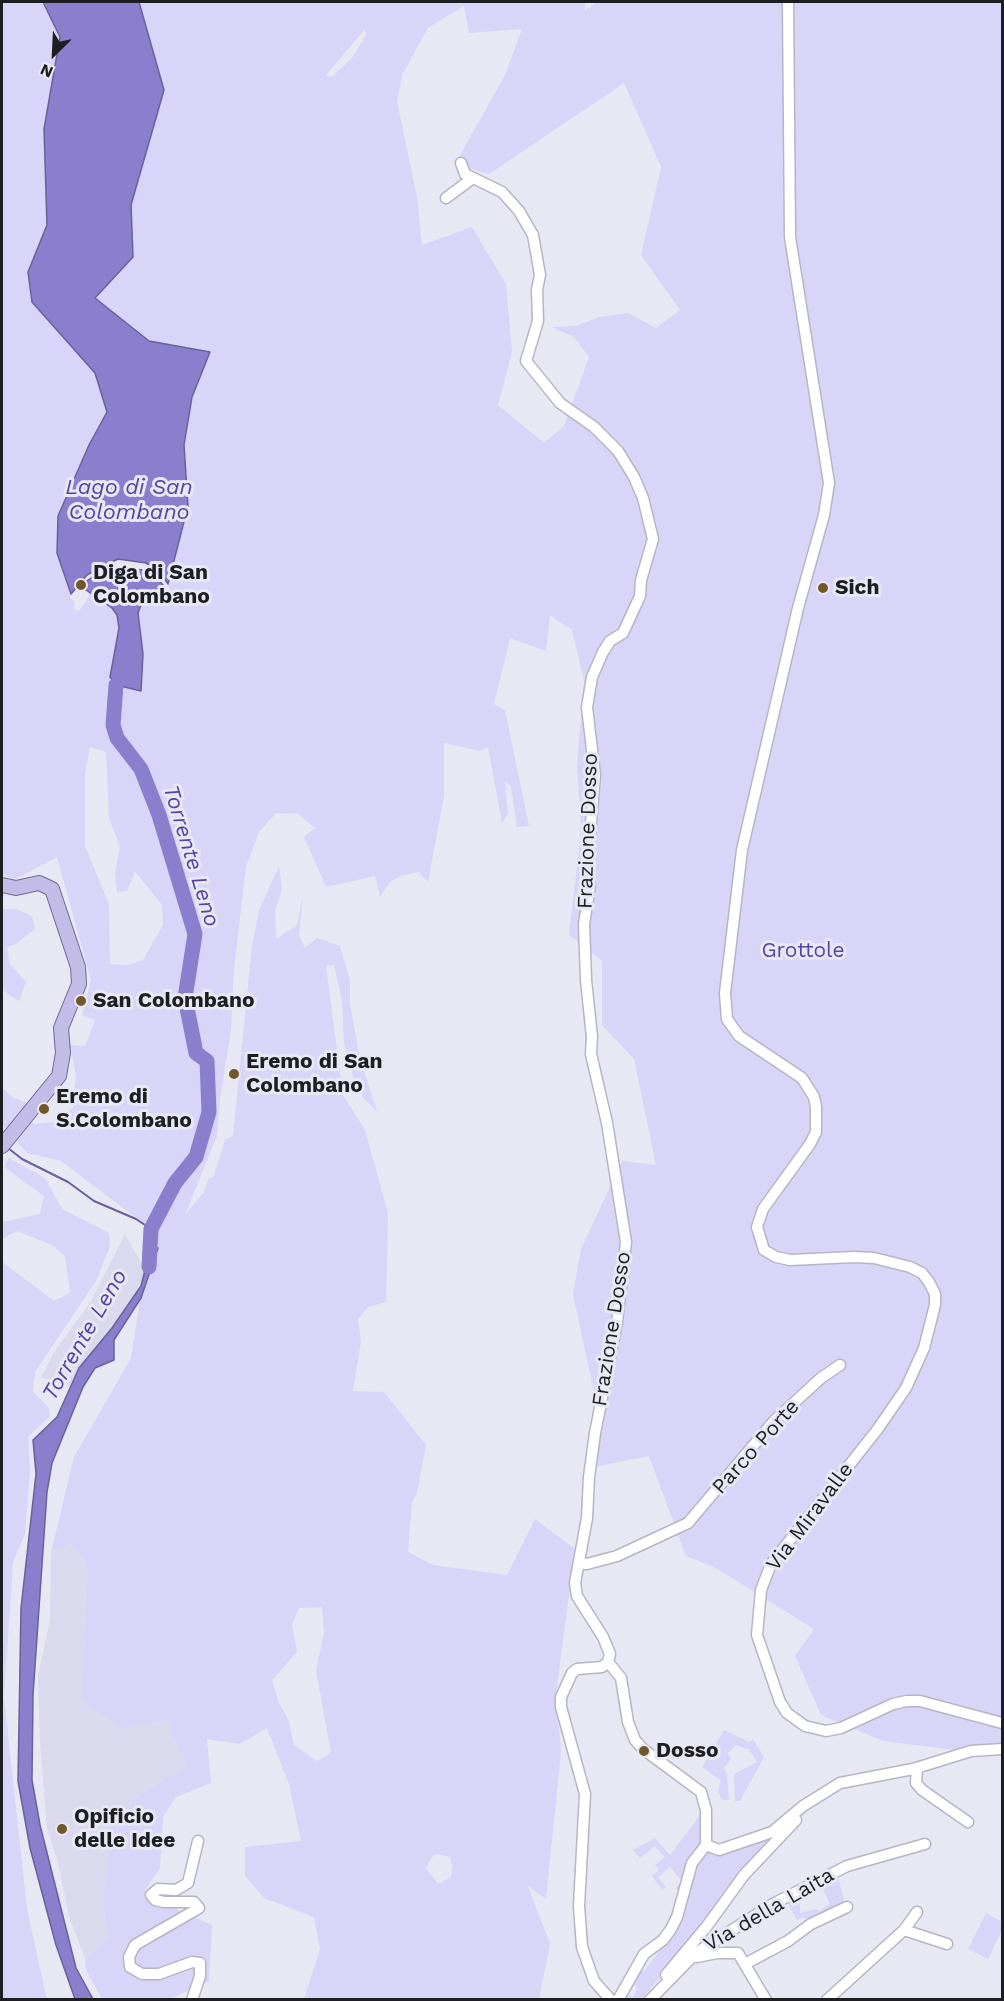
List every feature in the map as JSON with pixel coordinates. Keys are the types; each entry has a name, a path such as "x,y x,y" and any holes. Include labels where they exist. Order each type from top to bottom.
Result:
{"main road":[{"path":"2,885 16,888 39,883 51,889 78,967 80,984 61,1028 63,1053 59,1076 2,1146"}],"street":[{"name":"Via Miravalle","path":"788,2 790,237 829,483 824,515 798,608 742,850 725,993 727,1019 739,1036 802,1078 814,1097 816,1107 816,1132 810,1144 763,1209 757,1227 764,1250 776,1257 789,1260 854,1257 910,1267 922,1273 933,1289 935,1305 924,1348 906,1388 877,1430 771,1564 759,1604 757,1635 760,1651 787,1713 795,1721 815,1730 841,1728 893,1704 907,1701 920,1701 1002,1723"},
{"name":"Frazione Dosso","path":"461,162 465,174 502,192 519,211 533,235 540,275 538,321 526,361 561,404 594,427 618,451 634,477 646,505 653,539 641,580 640,596 631,620 623,633 610,641 603,652 592,677 587,707 595,775 587,871 590,885 584,924 586,980 592,1037 591,1054 595,1082 607,1123 626,1242 617,1322 590,1462 587,1518 579,1561"},
{"path":"446,198 473,178"},
{"name":"Parco Porte","path":"579,1561 587,1564 617,1556 674,1531 699,1512 774,1421 820,1378 840,1365"},
{"path":"579,1561 575,1583 577,1596 608,1646 608,1662 621,1678 628,1722 636,1741 701,1792 706,1810 706,1845 692,1863 677,1917 663,1940 644,1954 618,2000"},
{"path":"608,1662 602,1666 577,1669 572,1673 561,1696 561,1707 585,1794 579,1899 582,1947 594,1980 611,2000"},
{"path":"706,1845 718,1850 772,1832 803,1806 840,1783 917,1768 971,1751 1002,1749"},
{"path":"917,1768 916,1783 922,1790 968,1822"},
{"path":"648,2000 744,1875 800,1815 803,1806"},
{"path":"192,2000 200,1976 200,1963 192,1962 159,1974 142,1974 130,1967 129,1957 135,1945 199,1908 194,1902 164,1902 155,1900 151,1895 158,1889 176,1890 188,1883 198,1841"},
{"name":"Via della Laita","path":"648,2000 696,1953 720,1940 773,1904 834,1872 925,1844"},
{"path":"745,1964 788,1941 811,1924 847,1907"},
{"path":"827,2000 904,1930 917,1912"},
{"path":"904,1930 947,1944"},
{"path":"687,1963 699,1957 738,1953 766,2000"}],"shaded area":[{"path":"125,1234 145,1270 141,1286 112,1328 79,1368 72,1383 66,1388 41,1377 54,1352 90,1303"},
{"path":"72,1544 87,1566 81,1700 173,1718 171,1733 187,1766 142,1793 108,1822 108,1879 102,1896 108,1940 85,1958 69,1917 58,1863 47,1828 40,1743 38,1676 50,1620 51,1552"}],"green space":[{"name":"Grottole","path":"2,2 43,2 60,37 44,129 47,225 28,272 32,302 95,373 107,412 89,445 58,516 57,553 71,594 70,597 75,603 73,609 79,611 91,593 112,608 117,615 119,628 111,664 129,687 141,691 143,654 138,613 144,597 153,590 164,586 167,595 170,592 168,584 188,506 184,445 192,397 210,353 149,341 95,298 133,257 131,205 164,90 139,2 585,2 585,10 598,2 1002,2 1002,1756 883,1741 821,1715 795,1656 814,1629 714,1567 686,1556 649,1456 594,1467 594,1392 573,1294 581,1249 622,1161 656,1165 634,1059 602,1025 602,961 569,935 581,832 577,765 584,680 572,630 550,615 546,651 510,638 494,704 505,710 529,826 517,827 511,786 505,782 508,814 502,823 488,747 480,751 444,743 444,796 428,882 419,872 400,876 390,882 380,897 375,876 326,887 304,837 315,828 298,814 276,813 259,832 246,867 234,969 231,1030 217,1136 185,1215 204,1192 209,1178 213,1178 225,1140 233,1136 252,946 259,910 279,866 282,888 275,912 276,939 297,925 303,895 299,935 305,948 317,938 340,946 350,981 350,1004 360,1059 377,1111 363,1098 352,1074 344,1043 342,1000 334,965 326,966 343,1095 365,1130 388,1213 386,1302 368,1307 358,1319 361,1342 353,1391 384,1392 426,1445 417,1493 412,1502 408,1552 433,1565 507,1575 535,1519 575,1549 556,1694 561,1752 546,1899 528,1886 550,1944 539,1999 304,1999 320,1949 314,1917 264,1898 245,1876 245,1847 301,1841 289,1784 267,1728 240,1744 207,1739 211,1783 176,1797 163,1817 160,1868 145,1890 156,1906 171,1907 212,1925 209,1981 170,1999 102,1999 86,1970 85,1958 108,1940 102,1896 108,1879 108,1822 142,1793 187,1766 171,1733 172,1718 123,1729 81,1700 87,1566 72,1544 51,1552 74,1457 131,1358 151,1229 61,1161 27,1153 2,1125 2,1088 14,1098 25,1102 33,1124 55,1122 73,1108 76,1076 70,1045 85,1046 95,1020 82,1015 91,980 57,857 16,879 2,875","holes":["464,6 469,33 522,29 505,75 455,164 489,174 624,83 661,167 641,255 680,310 656,328 628,313 599,317 576,326 552,327 574,337 589,357 564,426 544,443 498,405 512,352 506,284 472,227 422,245 417,197 397,101 403,73 428,28","365,29 366,35 352,58 332,77 326,75","90,747 106,752 109,818 120,847 115,872 117,892 127,891 135,871 162,905 163,925 143,960 128,965 110,964 109,904 85,846 85,774","322,1607 324,1633 316,1670 331,1753 317,1761 294,1745 289,1721 279,1703 272,1680 297,1652 292,1624 299,1608","437,1854 450,1857 451,1877 438,1884 426,1868 432,1857"]},
{"path":"2,909 16,909 32,916 35,929 16,944 7,947 10,964 26,982 19,1001 2,990"},
{"path":"9,1158 45,1178 62,1209 109,1233 110,1246 96,1281 35,1372 33,1392 49,1408 50,1416 28,1437 30,1470 25,1534 13,1562 4,1697 27,1909 47,2000 2,1999 2,1262 54,1301 70,1293 65,1256 52,1245 17,1231 2,1239 2,1222 40,1214 44,1196 4,1167"},
{"path":"724,1730 749,1742 753,1739 764,1757 740,1801 735,1801 734,1774 757,1762 748,1748 736,1745 728,1753 731,1759 724,1768 727,1774 729,1800 722,1800 718,1791 721,1781 702,1767"},
{"path":"703,1811 700,1846 680,1892 676,1888 682,1881 670,1867 658,1877 666,1887 662,1890 652,1876 659,1870 655,1865 665,1857 655,1846 640,1858 633,1850 655,1838 670,1855"},
{"path":"778,1832 642,1999 624,2000 627,1994 633,1997 637,1989 633,1982 638,1973 645,1970 664,1945 695,1866 706,1851 721,1855"},
{"path":"837,1873 845,1905 807,1923 804,1917 797,1920 786,1899","holes":["822,1888 830,1904 819,1911 817,1909 800,1913 800,1900 807,1900 807,1897"]},
{"path":"986,1913 1002,1922 1002,1930 988,1959 968,1949"}],"water":[{"name":"Lago di San Colombano","path":"43,2 139,2 164,90 131,205 133,257 95,298 149,341 210,352 192,397 184,445 188,506 168,584 160,572 146,563 118,559 87,575 71,594 57,553 58,516 89,445 107,412 95,373 32,302 28,272 47,225 44,129 60,37"},
{"path":"118,567 143,570 156,577 164,586 144,597 138,613 143,654 141,691 116,685 110,677 119,628 117,615 112,608 83,588 84,583 95,575"},
{"path":"146,1246 158,1248 141,1298 114,1340 114,1360 95,1368 83,1387 52,1463 47,1492 33,1695 32,1780 40,1825 76,1968 93,1999 75,1999 56,1945 30,1848 18,1781 21,1608 36,1474 33,1440 57,1417 79,1368 112,1328 141,1286 145,1270"}],"waterway":[{"name":"Torrente Leno","path":"116,685 113,725 117,738 141,769 159,815 195,934 185,998 196,1053 207,1061 209,1112 196,1157 175,1183 151,1229 149,1267"},
{"path":"8,1148 22,1159 68,1182 94,1201 136,1219 151,1229"}],"place":[{"name":"Diga di San Colombano","path":"81,585"},
{"name":"Sich","path":"823,588"},
{"name":"San Colombano","path":"81,1001"},
{"name":"Eremo di San Colombano","path":"234,1074"},
{"name":"Eremo di S.Colombano","path":"44,1109"},
{"name":"Dosso","path":"644,1751"},
{"name":"Opificio delle Idee","path":"62,1829"}]}
